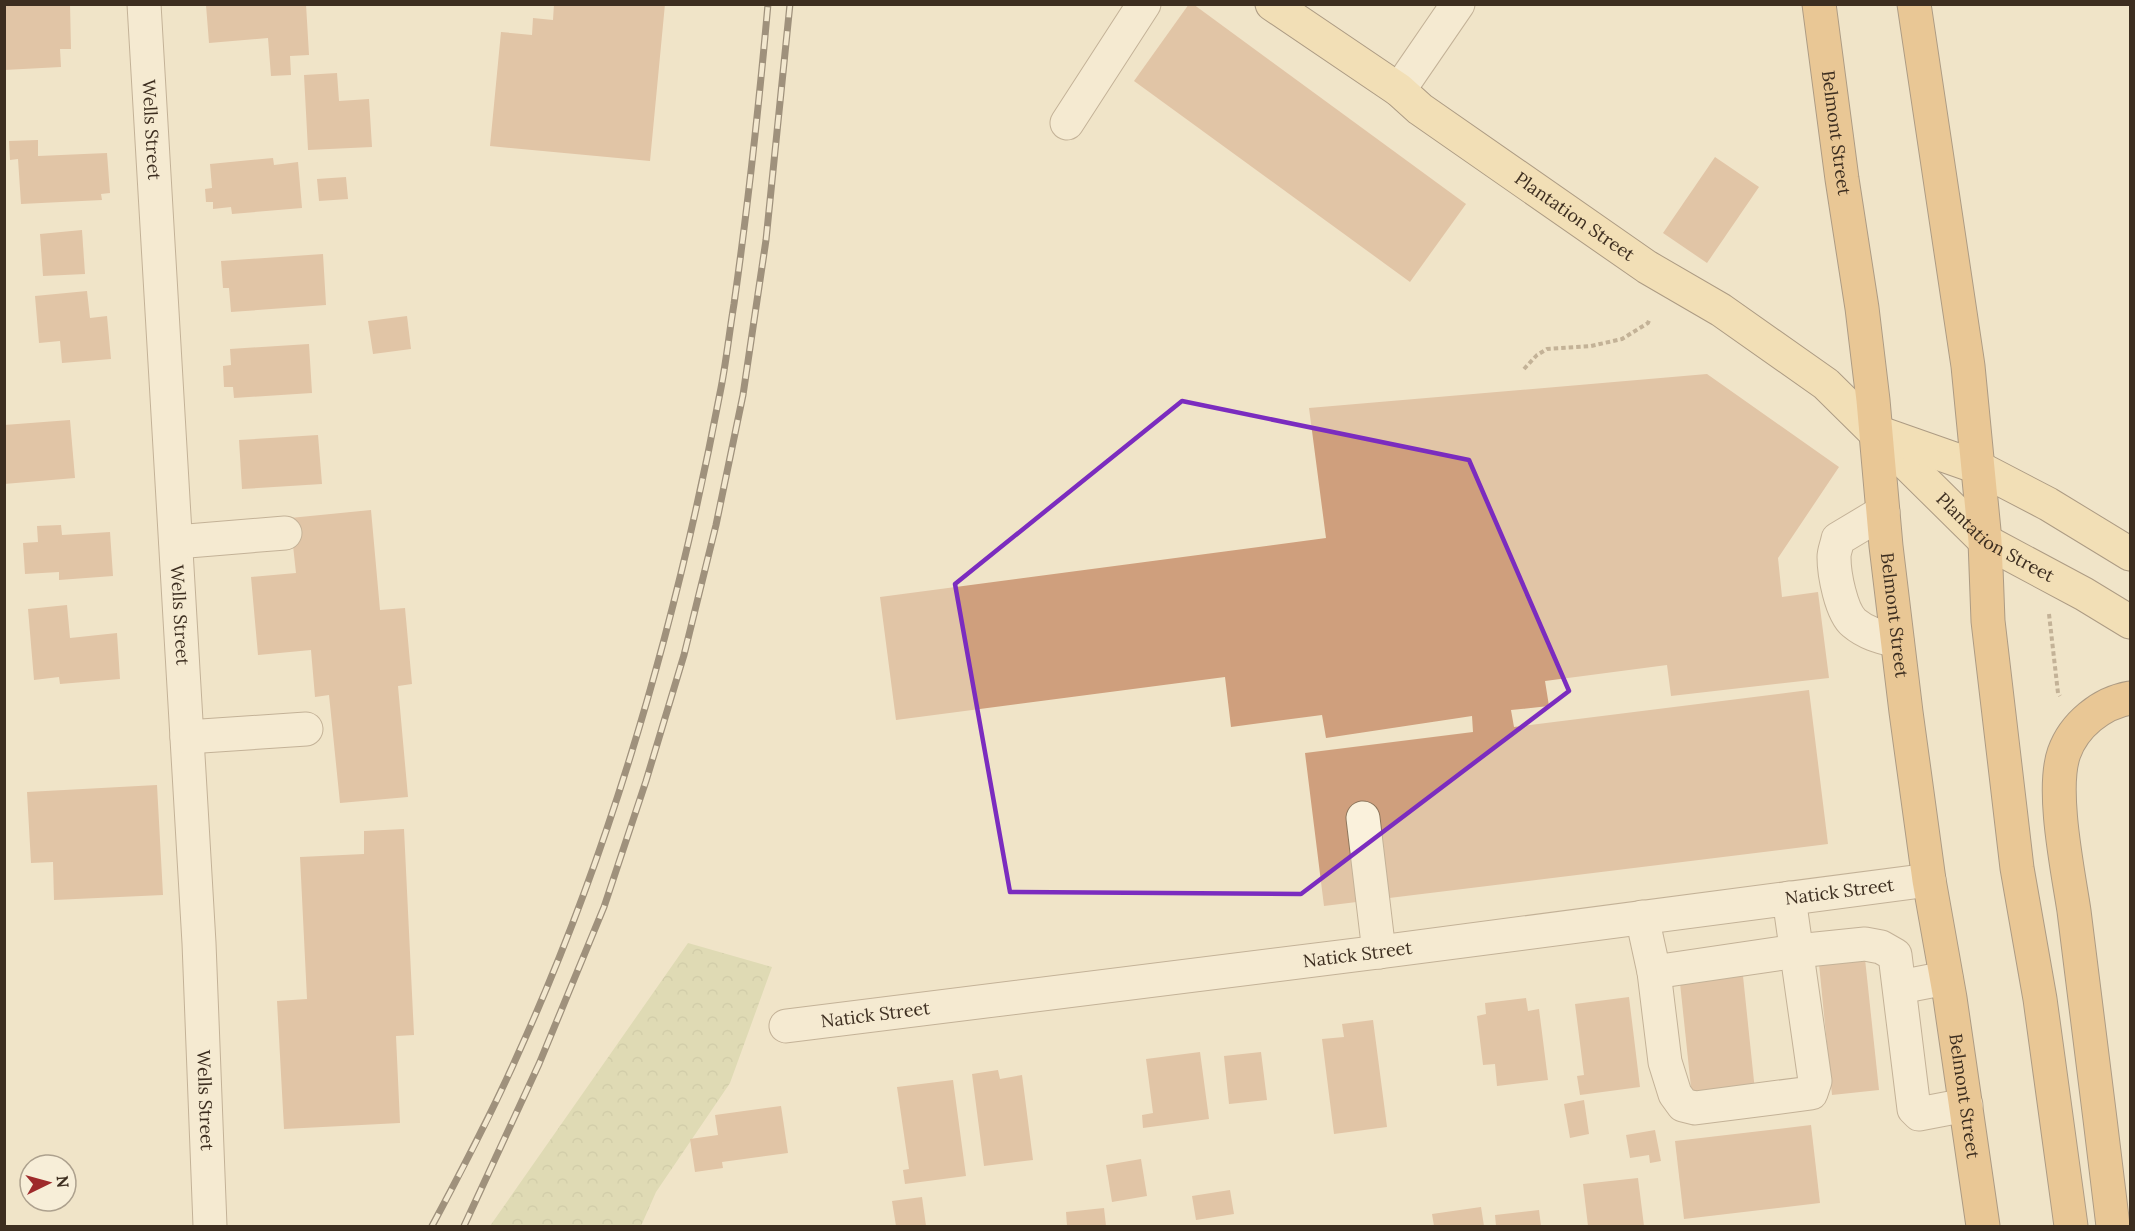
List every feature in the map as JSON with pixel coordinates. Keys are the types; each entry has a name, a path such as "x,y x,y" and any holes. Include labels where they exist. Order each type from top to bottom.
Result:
{"highway":[{"name":"Belmont Street","path":"1819,4 1862,308 1897,641 1929,880 1966,1105 1983,1227"},
{"path":"1914,4 1968,366 1985,541 1989,621 2017,868 2040,999 2071,1227"},
{"path":"2113,1227 2066,860 2060,782 2063,756 2071,736 2081,723 2102,709 2130,698"}],"main road":[{"name":"Plantation Street","path":"1272,4 1399,90 1420,109 1578,220 1647,267 1721,310 1826,384 1985,541 2084,594 2130,622"},
{"name":"Plantation Street","path":"1875,431 1977,467 2048,504 2130,554"}],"street":[{"name":"Wells Street","path":"144,4 199,943 210,1227"},
{"path":"1067,123 1144,4"},
{"path":"1399,90 1458,4"},
{"path":"1882,512 1838,539 1834,557 1837,583 1844,608 1852,622 1870,634 1897,641"},
{"path":"176,542 285,533"},
{"path":"187,737 306,729"},
{"path":"1363,818 1379,952"},
{"name":"Natick Street","path":"786,1026 1929,880"},
{"path":"1642,917 1653,972 1665,1062 1675,1094 1683,1105 1695,1108 1811,1093 1815,1081 1789,898"},
{"path":"1653,972 1797,951 1865,944 1881,947 1895,955 1914,1109 1919,1114 1966,1105"},
{"path":"1900,987 1946,978"}],"path":[{"path":"1524,369 1537,355 1547,349 1591,346 1622,339 1648,323 1650,318"},
{"path":"2049,614 2058,693 2065,701"}],"highlighted area":[{"path":"1182,401 1469,460 1569,691 1301,894 1010,892 955,584"}],"green space":[{"path":"688,943 772,967 730,1083 656,1192 641,1226 490,1226"}],"building":[{"path":"4,4 70,4 71,49 60,49 61,67 4,70"},
{"path":"306,4 309,55 290,56 291,75 271,76 268,38 209,43 206,5"},
{"path":"554,4 665,4 650,161 490,146 501,32 532,35 533,18 553,20"},
{"path":"1189,4 1193,4 1466,204 1410,282 1134,81"},
{"path":"337,73 339,101 369,99 372,147 308,150 304,75"},
{"path":"38,140 38,156 107,153 110,193 101,194 102,200 21,204 18,159 10,160 9,141"},
{"path":"1715,157 1759,187 1707,263 1663,233"},
{"path":"273,158 274,165 298,162 302,208 232,214 231,207 213,209 213,202 206,202 205,189 212,188 210,164"},
{"path":"346,177 348,199 319,201 317,179"},
{"path":"82,230 85,274 43,276 40,234"},
{"path":"323,254 326,305 231,312 229,288 223,288 221,261"},
{"path":"87,291 90,318 107,316 111,359 62,363 60,341 39,343 35,296"},
{"path":"407,316 411,349 373,354 368,321"},
{"path":"309,344 312,393 234,398 233,387 224,387 223,366 231,365 230,349"},
{"path":"1707,374 1839,467 1778,558 1782,597 1818,592 1829,678 1671,696 1667,665 1545,681 1549,706 1511,710 1514,727 1809,690 1828,844 1324,906 1305,753 1473,732 1472,716 1326,738 1322,715 1231,727 1225,677 896,720 880,597 1326,538 1309,408"},
{"path":"70,420 75,478 4,484 4,425"},
{"path":"318,435 322,484 242,489 239,440"},
{"path":"371,510 380,610 405,608 412,684 398,686 408,797 340,803 329,695 315,697 311,650 258,655 251,577 296,573 290,518"},
{"path":"61,525 62,535 110,532 113,576 59,580 59,572 25,574 23,543 38,542 37,526"},
{"path":"67,605 70,638 117,633 120,679 60,684 59,677 34,680 28,609"},
{"path":"157,785 163,895 54,900 53,862 31,863 27,792"},
{"path":"404,829 414,1035 396,1036 400,1123 284,1129 277,1001 307,999 300,857 364,854 364,831"},
{"path":"1865,959 1879,1090 1832,1095 1819,964"},
{"path":"1743,976 1755,1091 1692,1097 1680,983"},
{"path":"1629,997 1640,1087 1580,1095 1577,1076 1584,1075 1575,1004"},
{"path":"1526,998 1528,1011 1539,1009 1548,1080 1497,1086 1495,1064 1483,1065 1477,1016 1486,1014 1485,1003"},
{"path":"1373,1020 1387,1127 1334,1134 1322,1039 1344,1037 1342,1024"},
{"path":"1200,1052 1209,1119 1143,1128 1142,1115 1153,1113 1146,1059"},
{"path":"1261,1052 1267,1100 1229,1104 1224,1056"},
{"path":"998,1070 1000,1079 1022,1075 1033,1160 984,1166 972,1074"},
{"path":"953,1080 966,1176 905,1184 903,1170 909,1169 897,1087"},
{"path":"1584,1100 1589,1134 1570,1138 1564,1104"},
{"path":"781,1106 788,1153 722,1162 723,1168 695,1172 690,1139 718,1135 715,1115"},
{"path":"1811,1125 1820,1203 1684,1219 1675,1141"},
{"path":"1655,1130 1661,1161 1650,1163 1649,1155 1630,1158 1626,1135"},
{"path":"1141,1159 1147,1196 1112,1202 1106,1165"},
{"path":"1638,1178 1644,1226 1588,1226 1583,1184"},
{"path":"1230,1190 1234,1214 1196,1220 1192,1196"},
{"path":"922,1197 926,1226 896,1226 892,1201"},
{"path":"1481,1207 1484,1226 1434,1226 1432,1214"},
{"path":"1104,1208 1106,1226 1067,1226 1066,1212"},
{"path":"1539,1210 1541,1226 1496,1226 1495,1215"}],"railway":[{"path":"432,1226 498,1098 552,975 584,894 612,813 662,646 703,478 724,371 749,192 768,4"},
{"path":"464,1226 539,1064 604,907 646,781 684,655 716,525 743,395 766,240 790,4"}]}
